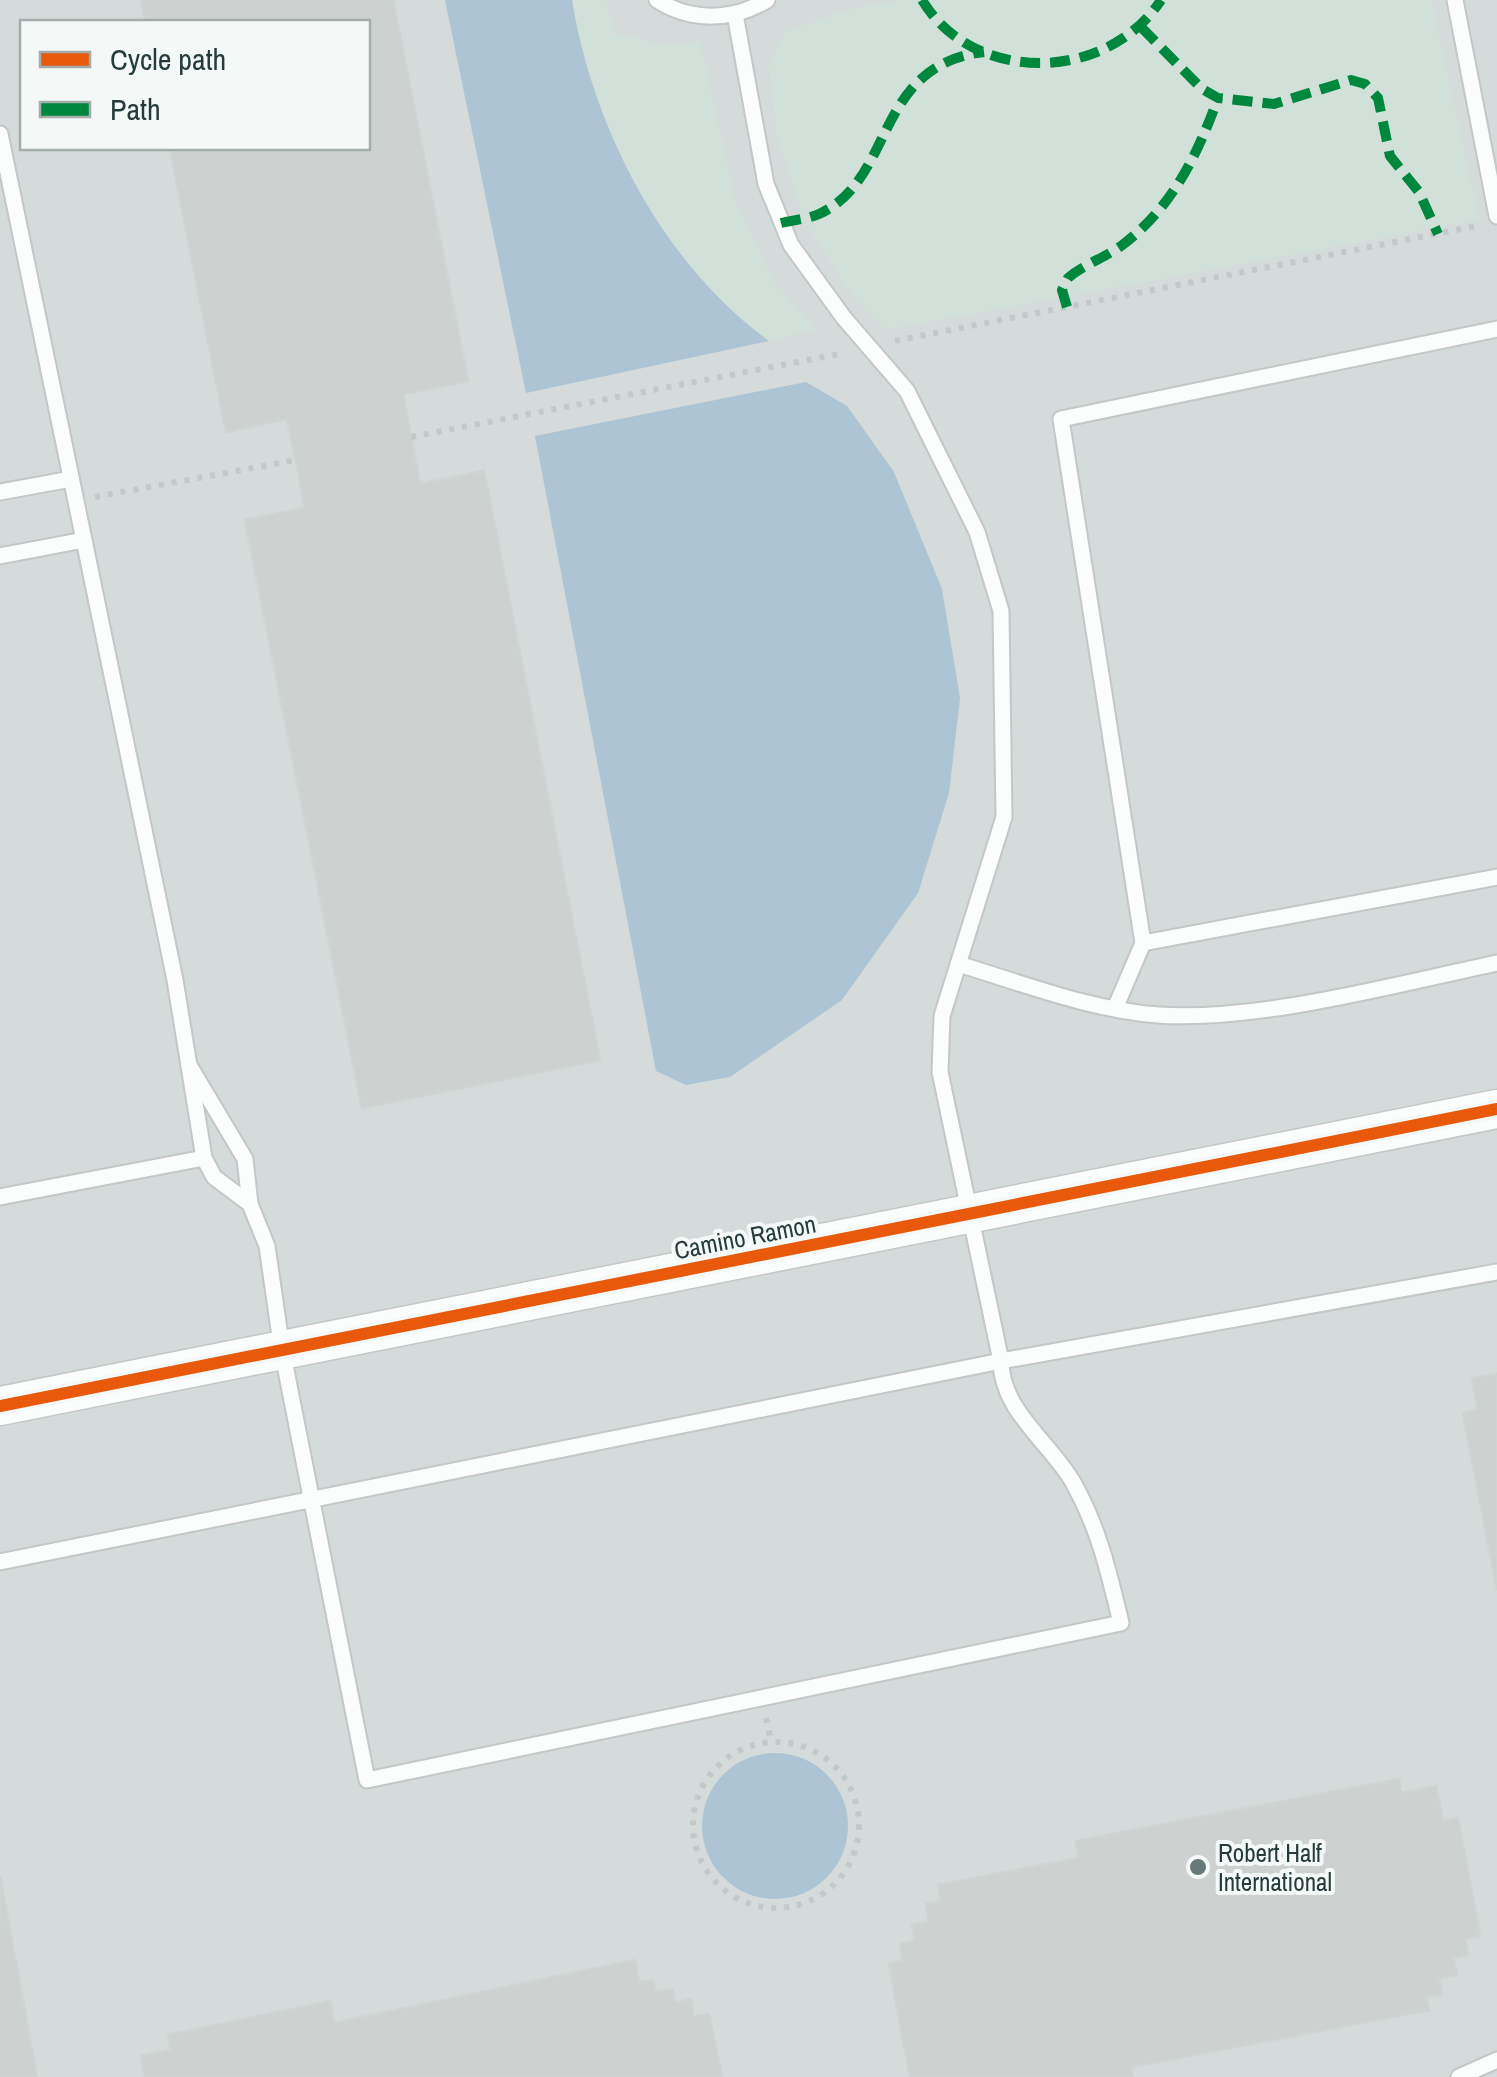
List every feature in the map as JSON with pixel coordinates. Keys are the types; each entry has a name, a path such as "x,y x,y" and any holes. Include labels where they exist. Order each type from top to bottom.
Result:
{"street":[{"name":"Camino Ramon","path":"0,1406 1497,1109"}],"lane":[{"path":"656,0 683,13 709,17 736,14 767,0"},
{"path":"1455,0 1497,216"},
{"path":"189,1065 246,1159 250,1204 267,1246 282,1350 367,1780 1120,1623 1100,1536 1054,1452 1028,1425 1001,1382 1002,1361 940,1072 942,1016 971,936 1004,817 1000,611 977,532 907,392 791,245 771,197 747,96 736,14"},
{"path":"0,134 189,1065 204,1158 214,1178 250,1204"},
{"path":"1116,1006 1143,943 1062,419 1497,329"},
{"path":"0,492 70,479"},
{"path":"0,556 84,540"},
{"path":"1143,943 1497,877"},
{"path":"958,964 1156,1014 1224,1013 1375,989 1497,962"},
{"path":"0,1197 204,1158"},
{"path":"0,1562 312,1503 1002,1361 1497,1272"},
{"path":"1459,2077 1497,2060"}],"path":[{"path":"411,438 1482,225"},
{"path":"76,501 296,460"},
{"path":"771,1741 795,1743 835,1766 849,1785 857,1807 856,1842 843,1874 824,1893 800,1904 775,1908 749,1904 726,1892 708,1874 696,1850 692,1824 697,1798 709,1776 727,1757 771,1741"}],"shaded area":[{"path":"0,0 1497,0 1497,2077 0,2077"},
{"path":"572,0 606,0 613,33 670,46 700,41 735,200 774,282 816,329 769,341 731,310 666,233 639,190 597,97"},
{"path":"902,0 1431,0 1479,220 885,330 847,288 803,218 777,135 769,66 785,32 848,10"}],"water":[{"path":"445,0 572,0 597,97 639,190 696,273 731,310 769,341 526,393"},
{"path":"806,382 847,406 894,472 942,589 960,698 949,793 918,893 842,1000 730,1077 686,1085 656,1071 535,436"},
{"path":"775,1753 803,1759 826,1775 842,1798 848,1826 842,1854 826,1877 803,1893 775,1899 747,1893 724,1877 708,1854 702,1826 708,1798 724,1775 747,1759"}],"building":[{"path":"141,0 393,0 468,381 403,394 420,484 484,471 600,1060 362,1108 245,520 305,508 296,460 287,419 226,432 170,150 370,150 370,20 146,20"},
{"path":"1497,1374 1497,1590 1463,1413 1478,1410 1472,1379"},
{"path":"1399,1779 1401,1793 1436,1786 1443,1821 1458,1818 1480,1936 1465,1939 1468,1955 1453,1958 1457,1975 1439,1978 1442,1994 1426,1997 1429,2010 1131,2067 1133,2077 910,2077 889,1964 903,1961 900,1944 915,1941 912,1925 929,1922 926,1904 941,1901 938,1885 1079,1858 1076,1841"},
{"path":"0,1876 37,2077 0,2077"},
{"path":"635,1960 639,1982 653,1980 656,1992 672,1989 675,2003 691,1999 694,2017 709,2014 722,2077 145,2077 141,2056 171,2050 168,2035 330,2001 334,2023"}],"marked path":[{"path":"922,0 945,28 974,48 1006,59 1041,63 1076,59 1109,47 1138,27 1161,0"},
{"path":"1141,27 1202,89 1218,98 1274,104 1351,80 1365,84 1378,98 1390,156 1419,192 1438,234"},
{"path":"781,223 819,214 844,198 862,176 903,100 922,78 948,61 984,52"},
{"path":"1067,307 1062,290 1068,278 1121,246 1169,198 1192,160 1218,98"}],"cycle path":[{"path":"0,1406 1497,1109"}],"place":[{"name":"Robert Half International","path":"1198,1867"}]}
